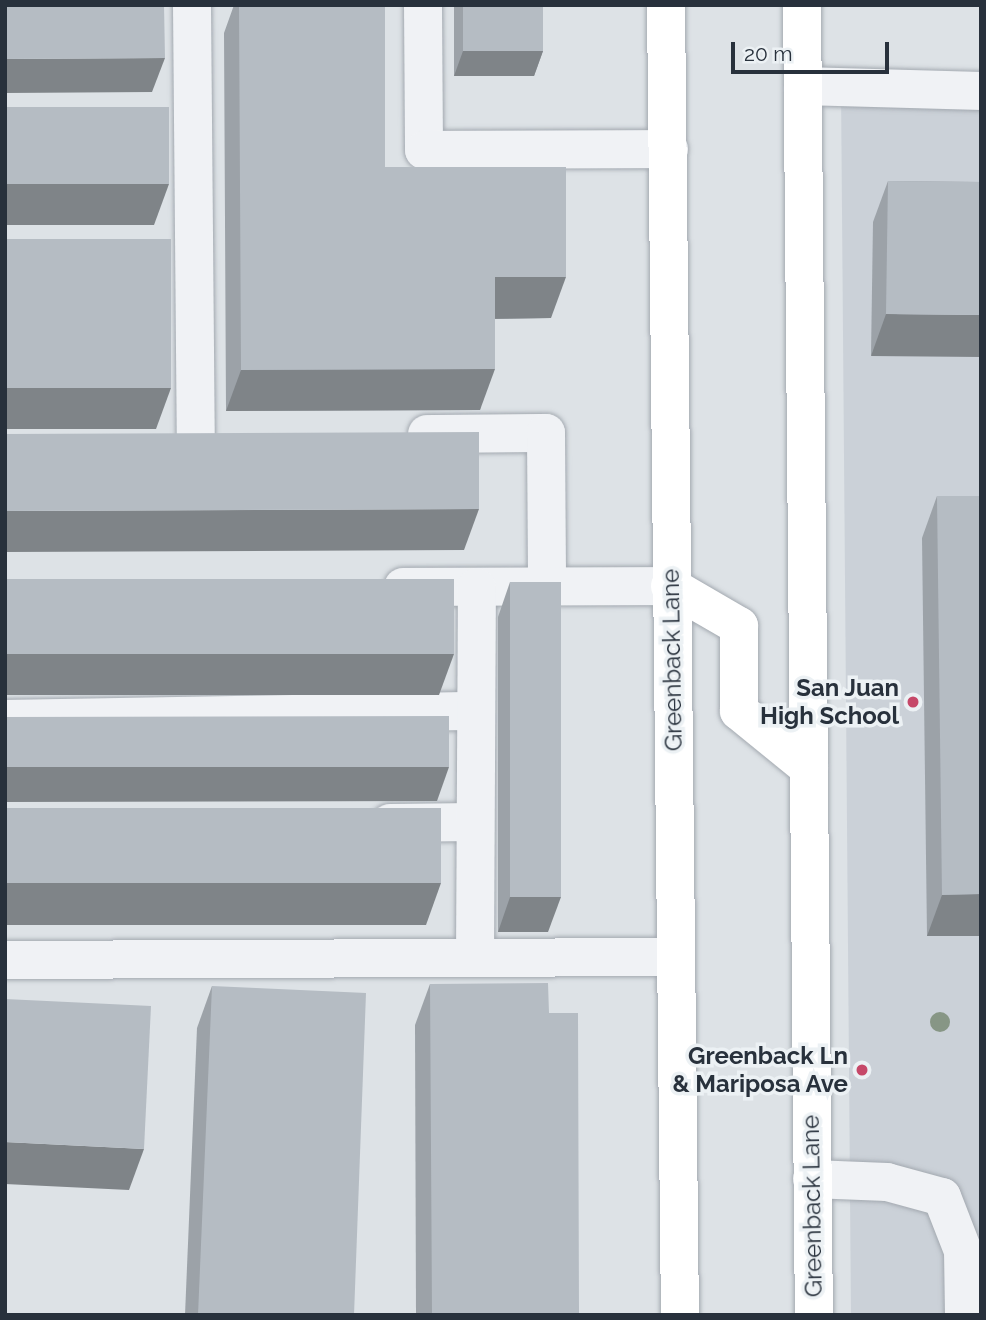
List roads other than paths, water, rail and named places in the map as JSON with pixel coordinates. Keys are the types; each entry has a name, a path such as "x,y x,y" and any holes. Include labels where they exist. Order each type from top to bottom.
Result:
{"main road":[{"name":"Greenback Lane","path":"666,5 670,149 670,586 680,1315"},
{"name":"Greenback Lane","path":"802,5 814,1315"},
{"path":"670,586 739,626 739,710 809,768"}],"street":[{"path":"192,5 196,436"},
{"path":"423,5 424,150 670,149"},
{"path":"803,86 981,91"},
{"path":"153,119 193,118"},
{"path":"154,255 195,254"},
{"path":"385,434 547,433 547,587"},
{"path":"155,436 236,435"},
{"path":"359,587 670,586"},
{"path":"475,958 477,587"},
{"path":"5,719 476,710"},
{"path":"351,824 475,822"},
{"path":"5,960 676,957"},
{"path":"812,1179 887,1182 943,1197 963,1251 964,1315"}],"place":[{"name":"San Juan High School","path":"913,702"},
{"name":"Greenback Ln & Mariposa Ave","path":"862,1070"}]}
